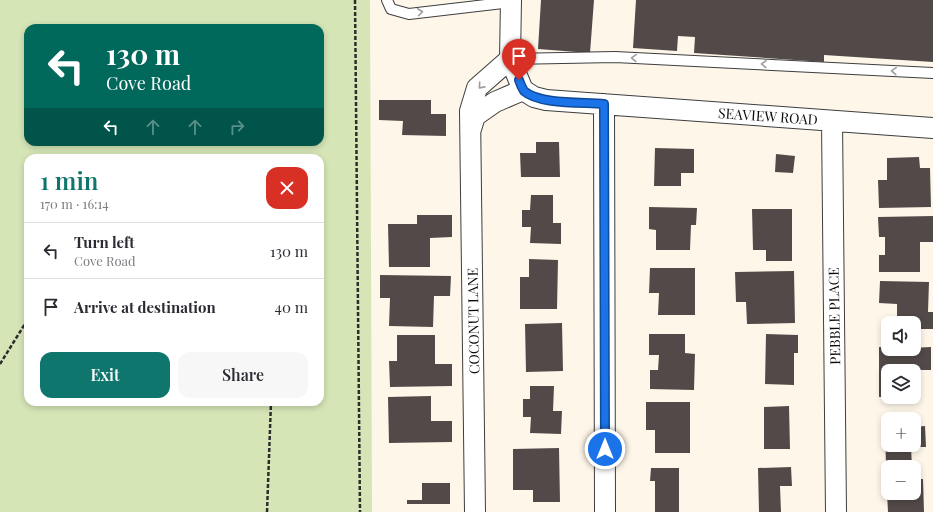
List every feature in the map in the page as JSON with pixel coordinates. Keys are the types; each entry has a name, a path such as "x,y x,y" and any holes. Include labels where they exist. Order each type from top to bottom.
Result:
{"street":[{"path":"511,1 510,59 523,90"},
{"name":"COCONUT LANE","path":"475,512 470,111 478,88 510,59"},
{"name":"COCONUT LANE","path":"471,129 475,116 495,102 523,90"},
{"name":"SEAVIEW ROAD","path":"523,90 534,97 546,100 933,128"},
{"path":"604,104 605,512"},
{"name":"PEBBLE PLACE","path":"832,121 836,512"}],"lane":[{"path":"387,0 391,9 409,14 511,1"},
{"path":"510,59 615,58 933,73"}],"path":[{"path":"355,0 360,512"},
{"path":"0,364 24,325"},
{"path":"267,512 271,406"}],"green space":[{"path":"0,0 370,0 372,512 0,512"}],"building":[{"path":"541,0 594,0 590,53 538,49"},
{"path":"636,0 933,0 933,62 824,55 824,62 694,53 695,37 678,36 677,51 633,48"},
{"path":"379,100 431,100 431,114 446,114 446,136 402,135 403,121 379,120"},
{"path":"536,142 559,142 560,177 521,177 520,153 536,153"},
{"path":"655,148 694,149 694,173 681,173 681,186 654,186"},
{"path":"776,154 795,156 793,173 775,172"},
{"path":"919,157 920,168 930,168 931,207 879,208 878,180 887,180 887,158"},
{"path":"531,195 553,195 553,223 561,223 561,244 530,243 531,227 522,227 522,210 530,210"},
{"path":"649,207 697,208 696,225 691,225 690,250 656,250 656,230 649,229"},
{"path":"752,209 792,209 792,261 766,261 766,250 753,250"},
{"path":"417,215 452,215 452,237 430,238 430,267 389,267 388,224 417,224"},
{"path":"933,216 933,242 920,242 920,272 879,272 879,255 885,255 885,237 879,237 878,217"},
{"path":"529,259 558,260 557,309 520,309 520,277 529,277"},
{"path":"650,268 695,268 695,315 658,315 659,293 649,293"},
{"path":"794,271 795,323 747,324 746,302 736,302 735,272"},
{"path":"380,275 451,276 450,296 434,296 433,327 389,326 390,298 380,298"},
{"path":"880,281 929,282 928,312 933,312 933,329 921,329 921,316 897,316 897,304 879,303"},
{"path":"562,323 563,371 526,372 525,324"},
{"path":"649,334 685,334 685,353 695,354 694,390 650,389 650,370 658,370 659,355 649,355"},
{"path":"766,334 798,335 798,353 794,353 794,385 765,384"},
{"path":"397,335 435,335 435,364 452,364 452,386 390,387 389,361 397,361"},
{"path":"879,347 881,347 881,356 921,356 921,347 931,347 931,370 921,370 921,364 881,364 881,397 879,397"},
{"path":"530,386 554,386 553,411 562,411 561,434 530,433 531,417 523,417 523,399 530,399"},
{"path":"431,396 431,421 452,421 452,442 389,443 388,397"},
{"path":"646,402 690,402 690,453 655,453 655,430 646,430"},
{"path":"789,406 790,449 764,449 764,407"},
{"path":"921,426 925,426 926,447 921,447"},
{"path":"559,448 560,502 533,502 533,490 513,490 513,449"},
{"path":"886,452 911,452 912,460 886,460"},
{"path":"791,467 792,486 780,486 781,512 759,512 758,468"},
{"path":"651,468 679,468 679,512 655,512 655,481 650,481"},
{"path":"921,479 923,479 924,512 888,512 887,500 921,500"},
{"path":"422,483 450,483 450,504 407,504 407,500 422,500"}],"route":[{"path":"519,80 523,90 534,97 546,100 604,104 605,449"}]}
